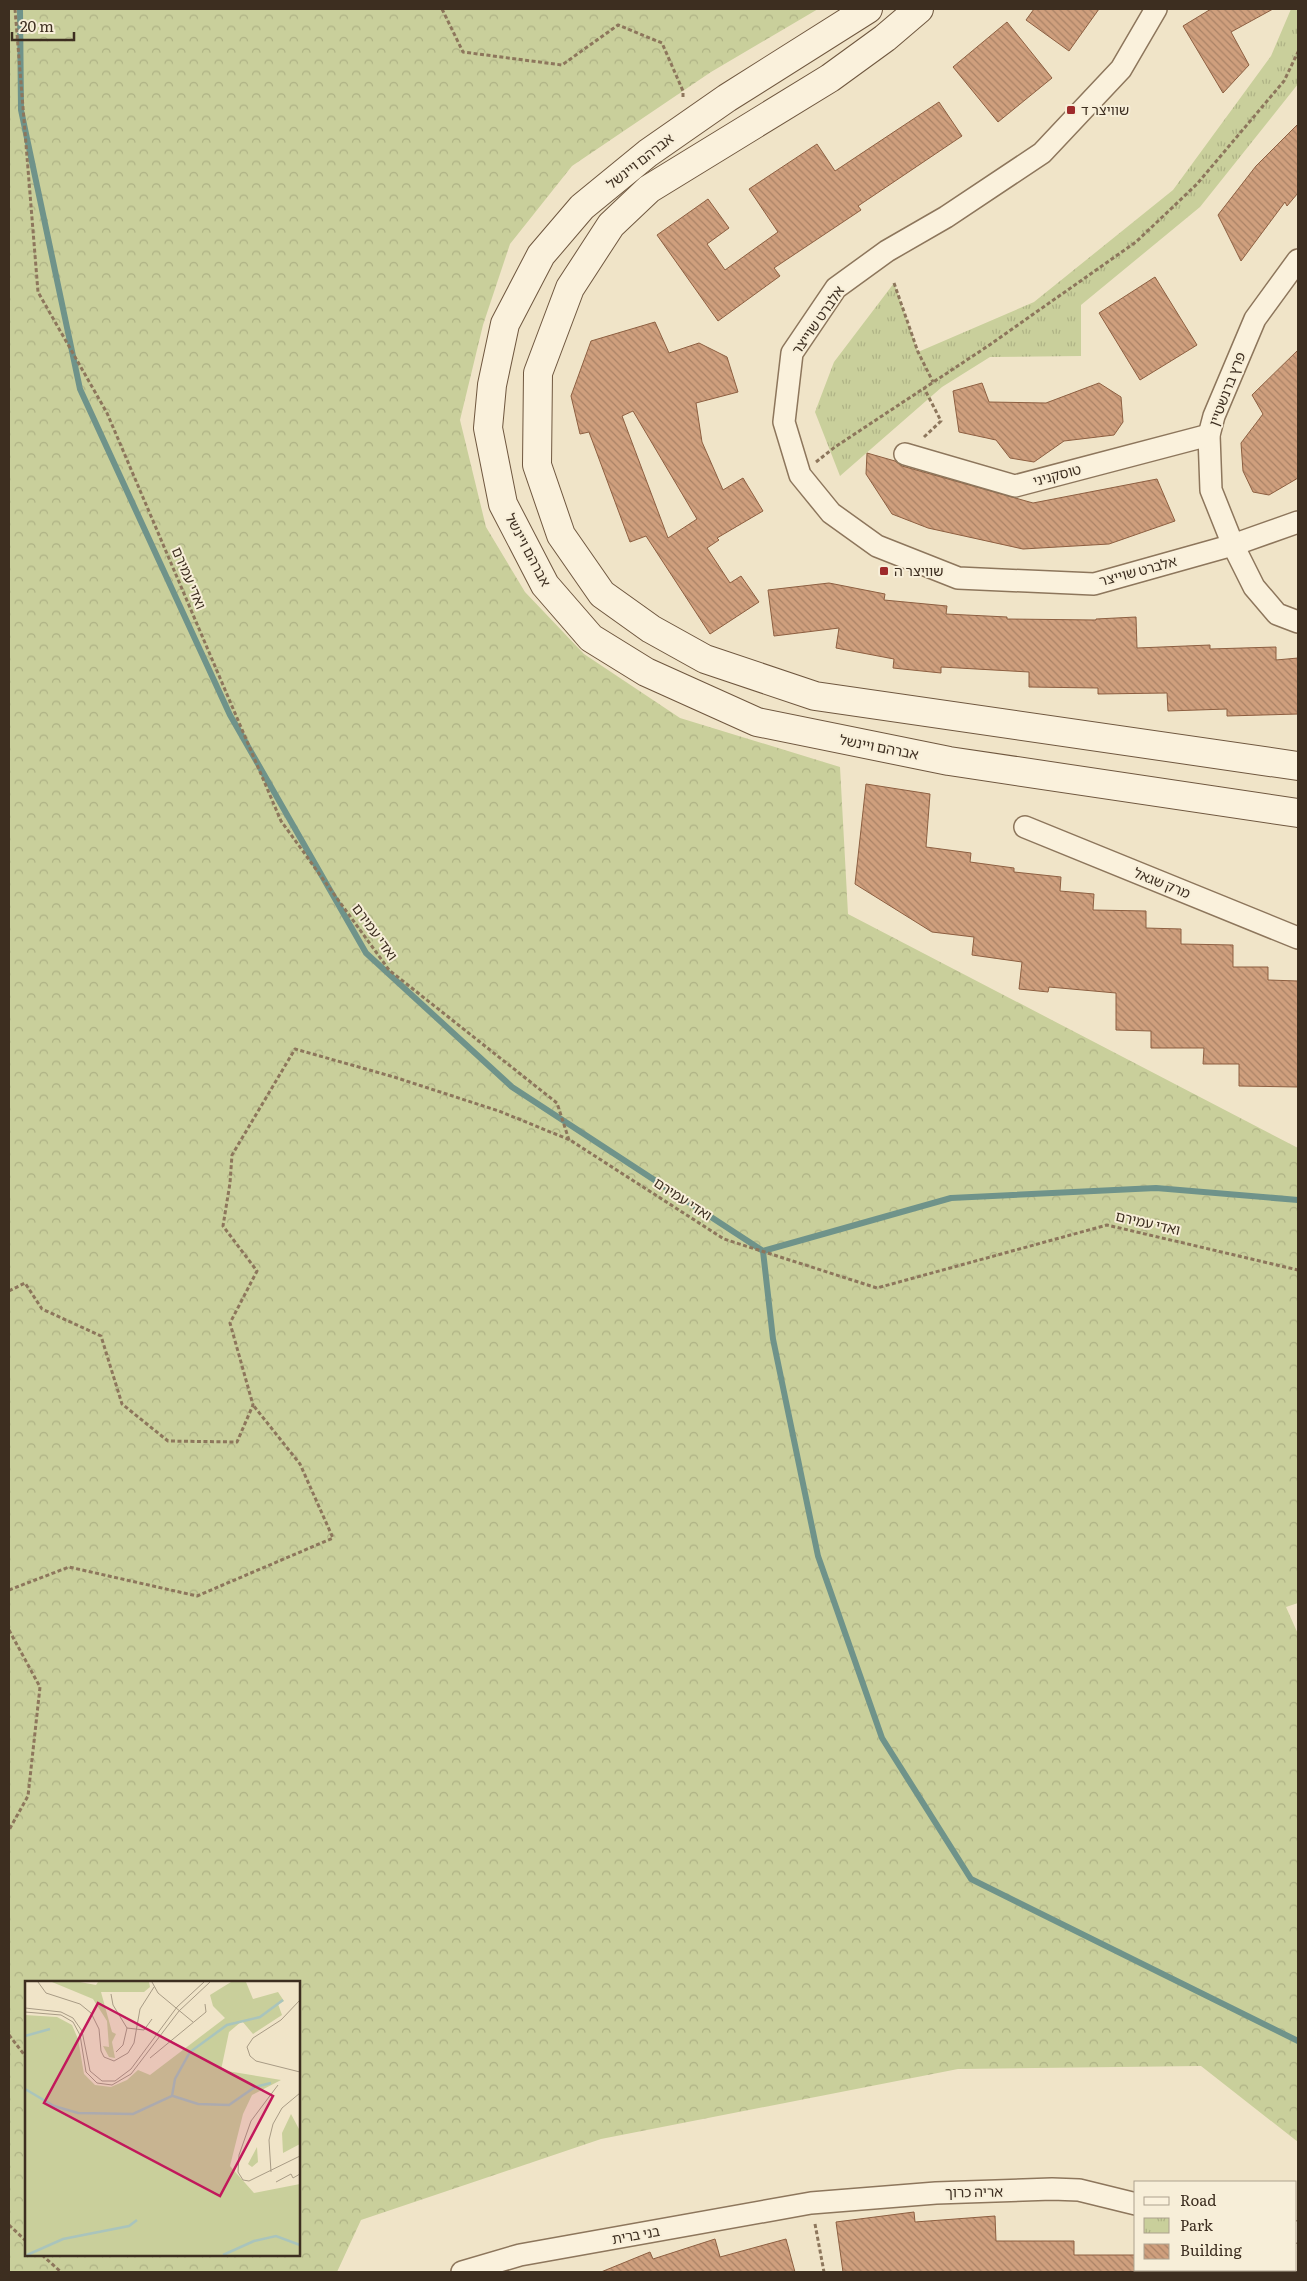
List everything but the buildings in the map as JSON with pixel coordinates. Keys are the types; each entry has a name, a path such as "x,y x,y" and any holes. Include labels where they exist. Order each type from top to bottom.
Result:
{"main road":[{"name":"אברהם ויינשל","path":"868,9 727,98 648,153 582,207 541,255 505,324 492,385 488,428 503,504 544,585 591,638 646,672 757,722 949,761 1298,814"},
{"name":"אברהם ויינשל","path":"918,9 885,38 830,78 649,189 611,225 570,288 538,373 537,465 561,535 602,594 651,629 704,659 814,696 1298,766"}],"street":[{"name":"אלברט שוייצר","path":"1156,9 1121,69 1042,153 946,217 887,250 836,288 792,353 784,422 800,475 830,513 877,546 958,578 1094,584 1234,545 1298,522"},
{"name":"פרץ ברנשטיין","path":"1298,260 1255,319 1214,416 1209,435 1211,490 1234,545 1254,587 1277,614 1298,622"},
{"name":"טוסקניני","path":"905,454 1015,486 1209,435"},
{"name":"מרק שגאל","path":"1025,827 1298,938"},
{"name":"אריה כרוך","path":"811,2203 936,2193 1052,2189 1079,2190 1134,2204"},
{"name":"בני ברית","path":"462,2272 520,2255 811,2203"}],"path":[{"name":"ואדי עמירם","path":"15,9 38,292 107,413 281,821 389,970 557,1103 570,1140 724,1239 877,1288 1107,1224 1298,1270"},
{"path":"442,9 463,52 562,65 618,25 662,43 684,91 681,130"},
{"path":"800,475 835,447 988,346 1136,242 1197,184 1284,81 1298,52"},
{"path":"894,283 918,352 932,382"},
{"path":"905,454 942,421 924,388"},
{"path":"9,1590 69,1567 197,1596 334,1538 300,1464 252,1404 230,1323 257,1271 223,1226 232,1155 294,1049 446,1092 499,1110 570,1140"},
{"path":"9,1291 25,1283 42,1309 101,1336 122,1404 168,1441 237,1442 252,1404"},
{"path":"9,1630 40,1688 28,1796 9,1830"},
{"path":"9,2035 25,2056"},
{"path":"811,2203 824,2272"},
{"path":"9,2225 25,2240"},
{"path":"43,2256 61,2272"}],"green space":[{"path":"9,9 818,9 711,72 572,166 510,244 483,325 460,420 486,527 525,592 584,654 680,718 840,767 848,914 1298,1148 1298,1603 1286,1607 1298,1634 1298,2142 1201,2066 958,2069 601,2139 361,2220 337,2272 9,2272"},
{"path":"1291,9 1298,9 1298,84 1200,207 1081,305 1081,356 990,357 942,387 840,476 815,412 834,362 894,283 918,352 1034,302 1173,190 1271,56"}],"waterway":[{"path":"20,9 21,110 80,389 230,715 366,953 512,1087 763,1251 951,1198 1156,1188 1298,1200"},
{"path":"763,1251 773,1339 818,1556 882,1738 971,1879 1298,2041"}],"place":[{"name":"שוויצר ד","path":"1071,110"},
{"name":"שוויצר ה","path":"884,571"}]}
